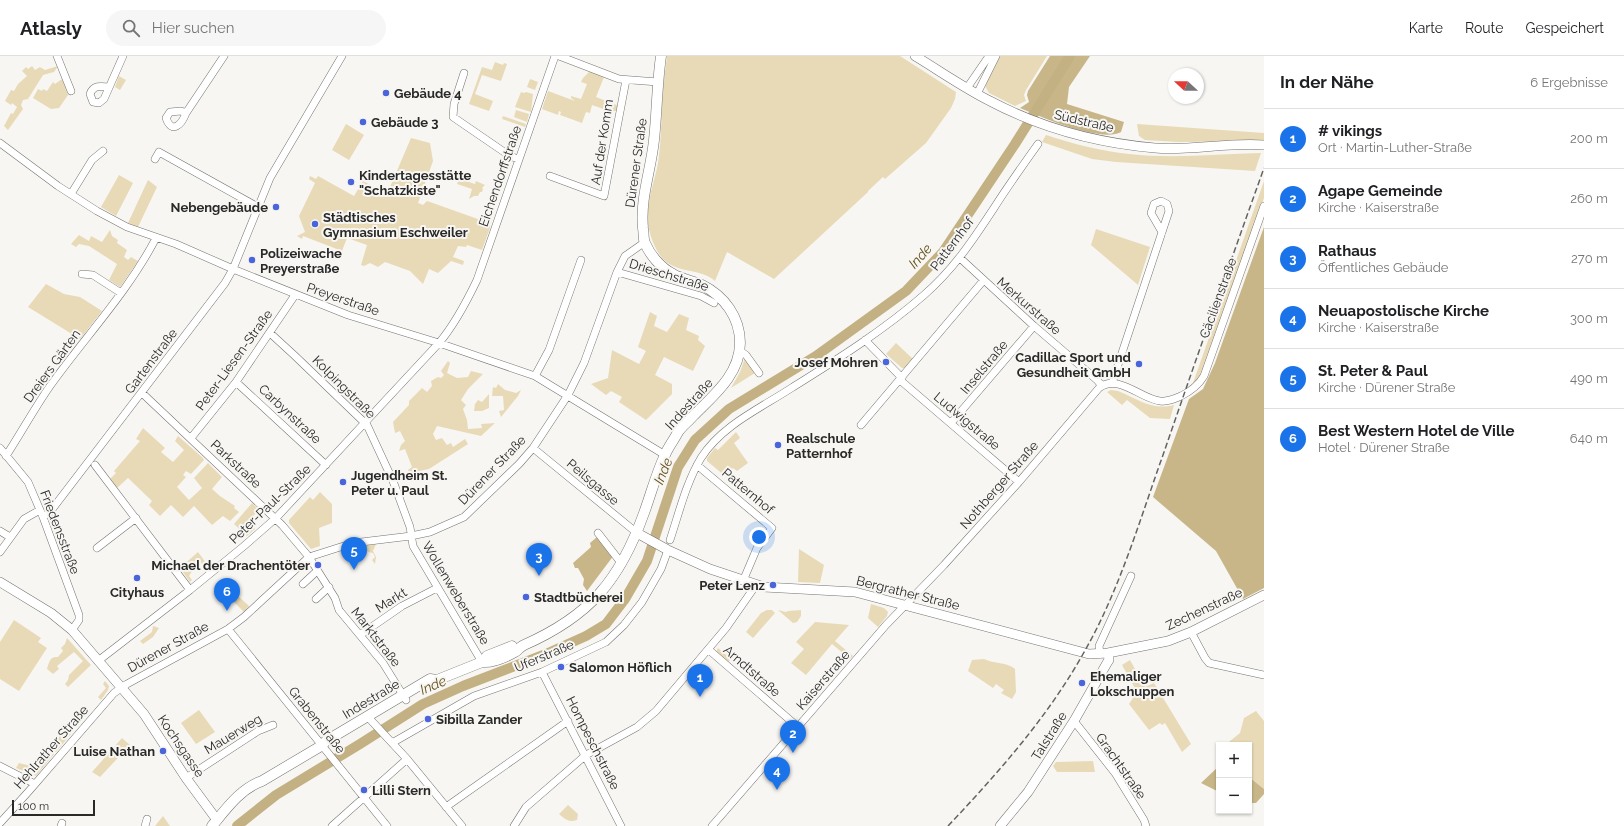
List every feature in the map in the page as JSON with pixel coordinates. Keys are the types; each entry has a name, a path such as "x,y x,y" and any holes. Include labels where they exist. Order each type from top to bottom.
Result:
{"main road":[{"name":"Dürener Straße","path":"645,242 642,207 654,143 661,56"},
{"name":"Südstraße","path":"915,56 977,94 1017,114 1043,125 1091,138 1156,148 1263,145"},
{"name":"Indestraße","path":"214,823 228,806 243,792 256,783 262,781 321,746 328,745 371,720 430,679 436,680 482,662 493,661 517,651 522,646 551,632 573,618 590,604 611,581 640,536 665,455 680,430 728,380 740,351 739,332 736,320 728,306 710,290 674,275 660,264 645,242"},
{"name":"Bergrather Straße","path":"640,536 710,569 756,585 769,588 851,592 1084,653 1104,654"},
{"name":"Kochsgasse","path":"0,582 51,613 72,630 120,688 144,714 214,823"},
{"name":"Zechenstraße","path":"1104,654 1168,641 1191,632 1264,596"},
{"name":"Talstraße","path":"1000,826 1028,792 1074,721 1108,663 1109,660 1104,654"}],"street":[{"path":"57,56 71,91"},
{"path":"109,87 123,56"},
{"path":"186,113 224,56"},
{"name":"Gartenstraße","path":"0,552 24,519 50,512 219,292 233,269 270,178 342,56"},
{"name":"Eichendorffstraße","path":"439,343 451,328 472,291 555,56"},
{"path":"559,56 607,75 626,80 658,82"},
{"path":"967,88 989,56"},
{"path":"977,94 996,56"},
{"path":"464,74 454,104 453,117 510,156 518,159"},
{"name":"Auf der Komm","path":"550,176 604,196 626,80"},
{"name":"Preyerstraße","path":"0,142 97,211 128,227 176,244 295,295 348,315 439,343 535,376 665,455"},
{"name":"Patternhof","path":"670,540 685,496 698,465 716,440 728,429 865,340 924,296 942,279 960,258 1038,144"},
{"path":"72,194 92,160 103,151"},
{"path":"155,160 160,152 258,207"},
{"name":"Cäcilienstraße","path":"1112,383 1122,385 1153,400 1161,402 1170,401 1195,388 1204,376 1264,206"},
{"path":"1112,383 1162,232"},
{"name":"Dreiers Gärten","path":"6,456 50,386 120,293 150,251 156,238"},
{"name":"Dürener Straße","path":"120,688 228,629 249,612 309,557 353,543 411,536 430,532 464,517 519,464 533,448 568,395 584,363 617,272 625,256 645,242"},
{"name":"Merkurstraße","path":"960,258 983,281 1102,386"},
{"path":"535,376 549,350 580,260"},
{"name":"Drieschstraße","path":"617,272 701,296 714,302"},
{"path":"82,274 93,275 120,293"},
{"path":"861,425 983,281"},
{"name":"Peter-Liesen-Straße","path":"191,438 236,382 295,295"},
{"name":"Inselstraße","path":"951,423 1034,326"},
{"name":"Kolpingstraße","path":"270,333 365,422 393,481 410,527 411,536"},
{"path":"865,340 901,379"},
{"name":"Peter-Paul-Straße","path":"98,661 190,590 276,518 439,343"},
{"path":"740,351 746,355 759,373"},
{"name":"Ludwigstraße","path":"901,379 1019,482"},
{"name":"Carbynstraße","path":"236,382 326,464"},
{"name":"Nothberger Straße","path":"905,605 949,560 1019,482 1092,394 1102,386 1112,383"},
{"name":"Parkstraße","path":"142,393 276,518 309,557"},
{"name":"Friedensstraße","path":"0,448 28,482 42,514 79,615 79,620 72,630"},
{"name":"Peilsgasse","path":"533,448 640,536"},
{"path":"95,465 190,590"},
{"name":"Patternhof","path":"698,465 772,528 757,548 743,581"},
{"path":"97,548 136,518"},
{"path":"0,532 10,537"},
{"path":"598,533 622,564"},
{"name":"Wollenweberstraße","path":"411,536 413,546 482,662"},
{"name":"Uferstraße","path":"392,743 474,696 542,672 606,642 624,625 642,602 661,569 665,548"},
{"path":"309,557 328,588 316,599"},
{"path":"303,584 317,571"},
{"path":"1104,654 1099,646 1131,576"},
{"path":"514,826 526,807 586,755 636,727 656,711 709,650 756,585"},
{"name":"Marktstraße","path":"328,588 335,598 339,610 383,663 405,697"},
{"name":"Markt","path":"360,635 402,606 437,588"},
{"name":"Kaiserstraße","path":"712,826 905,605"},
{"name":"Grabenstraße","path":"228,629 387,826"},
{"path":"1191,632 1208,663 1264,675"},
{"name":"Arndtstraße","path":"709,650 798,726"},
{"name":"Hompeschstraße","path":"542,672 586,755 621,826"},
{"name":"Hehlrather Straße","path":"0,823 111,696 120,688"},
{"path":"371,720 407,759 462,826"},
{"path":"446,807 568,721"},
{"name":"Grachtstraße","path":"1074,721 1115,773 1144,820 1146,826"},
{"name":"Mauerweg","path":"186,778 258,731 273,725"},
{"path":"332,826 407,759"},
{"path":"0,766 35,784"}],"shaded area":[{"path":"667,56 900,56 956,92 951,108 926,143 885,179 883,177 774,279 727,252 715,281 703,274 669,264 658,252 652,241 649,229 648,212 650,196 658,163 663,86"},
{"path":"998,56 1047,56 1026,90 1024,95 1026,101 1015,106 989,93 985,86"},
{"path":"1050,56 1090,56 1069,87 1067,104 1124,122 1121,132 1100,134 1086,132 1071,128 1020,108 1029,102 1027,95 1028,91"},
{"path":"495,62 503,65 504,63 507,64 501,81 482,75 475,94 493,101 489,111 469,104 482,67 492,70"},
{"path":"32,66 35,70 40,67 45,70 58,66 54,72 43,75 28,99 23,100 21,105 23,109 8,130 4,126 11,113 13,114 17,107 12,103 11,105 5,101 11,90 14,91 18,84 27,76 22,71 26,67 28,69"},
{"path":"590,71 604,77 596,97 619,106 618,111 613,111 606,120 604,119 607,118 609,111 592,105 590,113 586,112 582,123 560,115 561,112 559,111 558,115 542,109 548,91 575,101 571,98 571,96 581,99 587,84 581,82"},
{"path":"119,76 126,80 120,90 115,87"},
{"path":"62,79 68,95 59,108 51,109 33,98 38,89 47,91 53,82 55,84"},
{"path":"530,79 538,82 535,90 527,87"},
{"path":"521,92 533,94 531,112 515,107"},
{"path":"516,110 529,114 527,122 514,117"},
{"path":"503,116 526,124 525,127 502,119"},
{"path":"346,124 364,135 349,160 332,150"},
{"path":"1137,124 1264,133 1264,141 1179,142 1145,140 1139,136"},
{"path":"1046,135 1077,144 1119,153 1178,156 1261,153 1255,171 1116,162 1092,159 1042,142"},
{"path":"411,138 430,143 433,161 418,203 423,205 427,201 489,223 490,228 482,250 467,245 466,247 458,246 453,257 464,261 463,265 451,261 438,273 429,269 423,284 410,271 385,262 378,267 370,263 364,266 361,265 367,245 347,238 342,251 303,236 302,239 297,236 305,232 299,216 315,183 309,179 310,176 316,179 318,176 354,196 363,181 387,194"},
{"path":"462,171 469,174 466,181 475,184 476,181 485,185 482,188 482,192 480,192 478,196 474,196 469,199 472,189 457,184"},
{"path":"119,175 133,183 116,216 101,207"},
{"path":"148,180 157,187 138,227 128,223"},
{"path":"1264,181 1264,198 1199,380 1193,383"},
{"path":"1264,227 1264,588 1243,599 1216,551 1153,497 1189,399 1203,389 1215,363"},
{"path":"1096,229 1150,247 1138,285 1091,245"},
{"path":"110,230 112,236 118,240 117,243 127,250 124,257 128,260 131,257 138,261 120,287 109,280 117,264 89,246 79,244 76,247 71,244 79,235 89,241 91,236 102,242"},
{"path":"46,284 64,294 80,297 102,311 80,339 28,307"},
{"path":"650,312 657,316 654,326 667,332 679,314 689,318 686,330 699,336 698,340 705,346 693,371 664,357 655,375 672,384 672,394 646,420 619,402 622,397 611,391 606,395 591,384 608,378 612,350 639,364 646,351 638,347"},
{"path":"896,343 913,359 905,368 902,368 886,354"},
{"path":"745,358 755,373 731,388 740,372"},
{"path":"448,361 450,363 447,373 457,378 468,377 471,371 483,374 468,389 461,400 466,405 463,409 467,420 468,429 482,428 481,424 495,423 481,436 437,426 433,434 436,440 442,438 447,445 451,443 453,447 465,439 468,444 429,469 409,473 408,470 412,467 405,449 399,451 401,445 405,441 400,431 395,433 393,422 409,405 409,401 422,388 427,392 432,386 431,381 438,377 441,378 444,375 441,371"},
{"path":"498,384 505,390 516,393 521,390 501,417 499,411 504,410 503,396 492,396 493,387 496,388"},
{"path":"1111,390 1118,391 1139,401 1152,405 1174,405 1170,419 1150,418 1127,400 1122,405 1107,392"},
{"path":"489,394 489,408 482,411 474,411 475,404 478,400 482,402"},
{"path":"143,428 165,448 161,452 173,462 184,450 175,441 178,436 203,458 204,460 191,474 186,471 183,475 186,477 177,487 189,500 202,488 194,478 208,463 222,477 212,489 235,506 234,508 239,512 230,521 223,516 212,525 194,506 183,517 171,505 160,516 149,505 152,501 128,478 116,489 110,479 116,473 114,471 140,441 136,439"},
{"path":"736,432 740,438 734,443 748,463 737,471 733,468 725,476 707,461 707,458 715,448 718,450"},
{"path":"320,492 332,504 332,523 319,528 320,546 311,549 289,523 289,520 310,497 313,500"},
{"path":"252,503 259,510 248,521 255,529 247,536 234,524"},
{"path":"597,537 614,555 587,591 583,585 584,579 578,568 575,568 573,563 591,547 590,543"},
{"path":"376,544 373,551 376,557 375,564 372,560 375,557 373,553 368,552 363,546"},
{"path":"799,549 824,565 820,583 798,582"},
{"path":"198,552 209,567 206,569 199,560 189,576 192,580 190,582 180,568"},
{"path":"225,584 249,606 244,612 220,588"},
{"path":"871,604 884,608 888,612 887,616 878,627 868,618"},
{"path":"767,610 772,610 775,613 753,638 746,632 761,613"},
{"path":"778,610 786,612 801,610 801,616 797,622 793,623"},
{"path":"14,620 41,638 38,642 47,648 19,691 0,679 0,642"},
{"path":"815,622 849,625 835,641 853,656 850,659 832,644 806,675 791,663 804,649 796,642"},
{"path":"153,626 159,628 153,637 143,644 140,641 152,632"},
{"path":"67,638 91,665 68,687 65,684 69,675 83,661 74,652 57,666 59,669 53,674 47,669 49,662 53,657 58,657 63,651 61,648 65,644"},
{"path":"718,648 731,659 728,662 716,652"},
{"path":"984,659 1008,665 1015,669 1016,692 1012,699 1001,693 1004,690 996,684 993,688 968,671 972,660"},
{"path":"1130,660 1145,687 1154,683 1191,744 1182,752 1165,723 1162,725 1160,723 1149,730 1129,704 1137,692 1122,665"},
{"path":"105,681 109,686 101,700 98,697 106,688 103,684"},
{"path":"199,710 215,732 196,744 181,723"},
{"path":"1256,711 1264,721 1264,789 1252,779 1252,742 1229,742 1240,733 1244,718"},
{"path":"65,729 71,734 56,752 50,747"},
{"path":"122,738 130,745 100,777 92,772"},
{"path":"50,750 54,754 36,776 16,768 19,763 35,767"},
{"path":"1093,761 1095,772 1057,772 1053,766 1056,762"},
{"path":"1216,769 1216,790 1201,783"},
{"path":"1252,779 1264,789 1264,794 1256,803 1252,803"},
{"path":"568,805 578,814 577,820 569,821 559,814"},
{"path":"163,816 170,826 155,826"}],"waterway":[{"name":"Inde","path":"237,826 276,795 423,704 463,686 546,654 586,636 606,624 625,599 647,561 678,467 695,440 729,409 816,356 906,291 943,252 1015,144 1070,56"}],"railway":[{"path":"948,826 985,786 1038,723 1069,678 1096,630 1128,556 1264,168"}],"place":[{"name":"Gebäude 4","path":"386,93"},
{"name":"Gebäude 3","path":"363,122"},
{"name":"Kindertagesstätte \"Schatzkiste\"","path":"351,182"},
{"name":"Nebengebäude","path":"276,207"},
{"name":"Städtisches Gymnasium Eschweiler","path":"315,224"},
{"name":"Polizeiwache Preyerstraße","path":"252,260"},
{"name":"Josef Mohren","path":"886,362"},
{"name":"Cadillac Sport und Gesundheit GmbH","path":"1139,364"},
{"name":"Realschule Patternhof","path":"778,445"},
{"name":"Jugendheim St. Peter u. Paul","path":"343,482"},
{"name":"Michael der Drachentöter","path":"318,565"},
{"name":"St. Peter & Paul","path":"354,570"},
{"name":"Rathaus","path":"539,576"},
{"name":"Cityhaus","path":"137,578"},
{"name":"Peter Lenz","path":"773,585"},
{"name":"Stadtbücherei","path":"526,597"},
{"name":"Best Western Hotel de Ville","path":"227,611"},
{"name":"Salomon Höflich","path":"561,667"},
{"name":"Ehemaliger Lokschuppen","path":"1082,683"},
{"name":"# vikings","path":"700,697"},
{"name":"Sibilla Zander","path":"428,719"},
{"name":"Luise Nathan","path":"163,751"},
{"name":"Agape Gemeinde","path":"793,753"},
{"name":"Lilli Stern","path":"364,790"},
{"name":"Neuapostolische Kirche","path":"777,790"}]}
